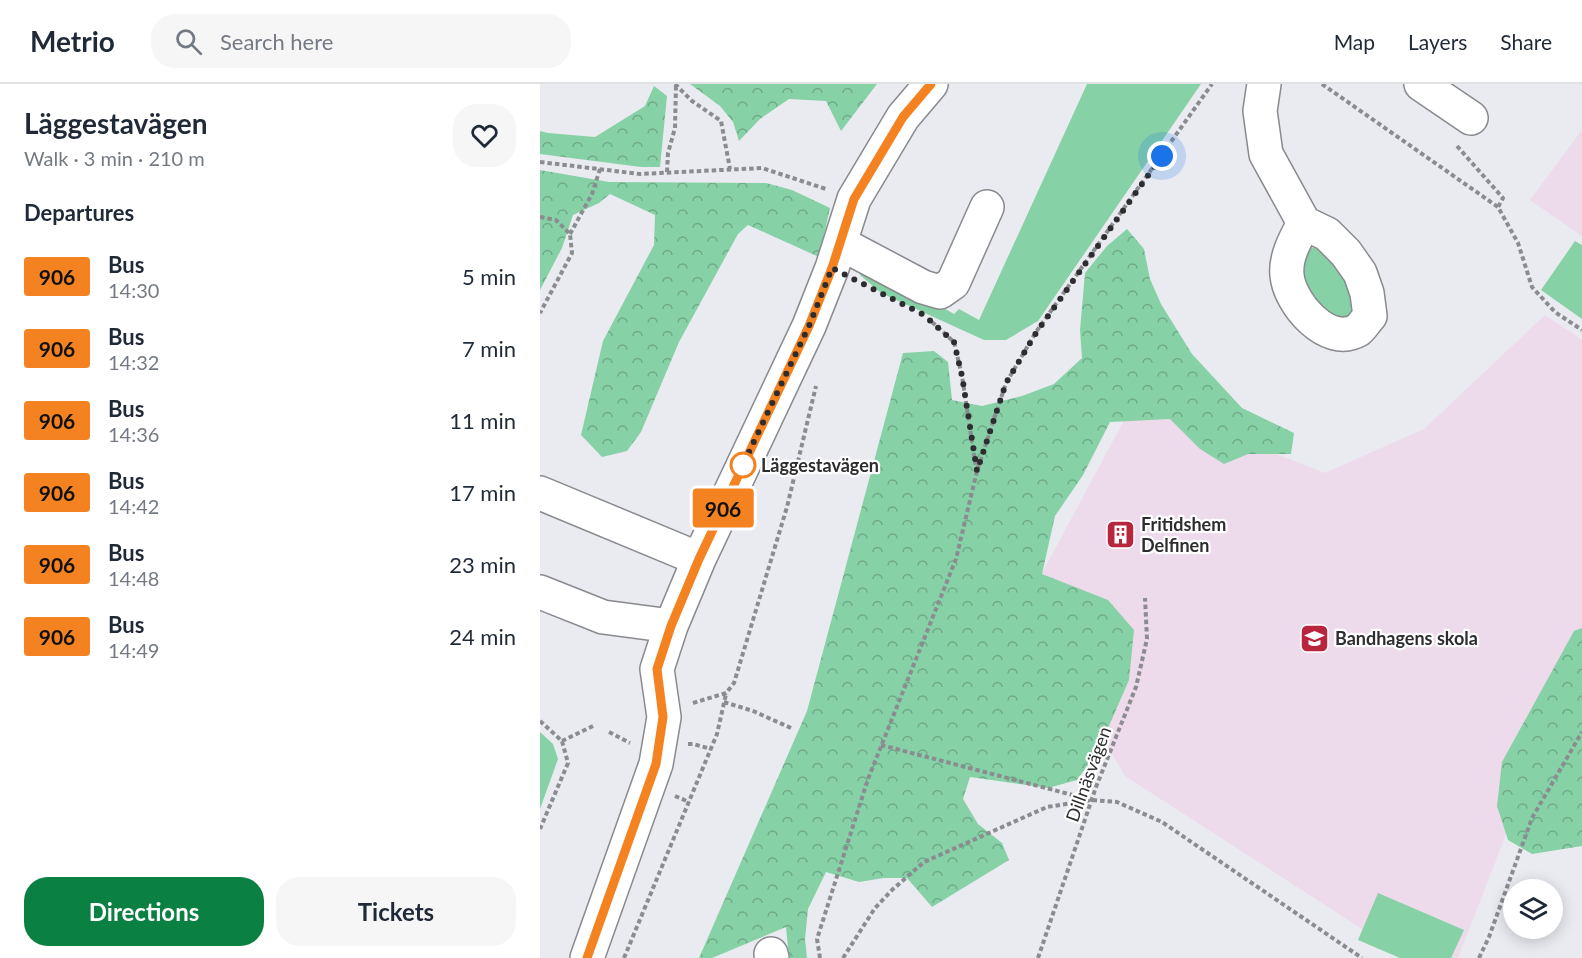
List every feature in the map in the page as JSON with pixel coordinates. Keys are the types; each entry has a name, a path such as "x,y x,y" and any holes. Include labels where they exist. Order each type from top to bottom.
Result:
{"street":[{"path":"587,958 656,764 663,717 657,669 671,626 699,559 809,326 854,199 903,117 931,84"},
{"path":"1264,84 1260,111 1266,154 1304,223"},
{"path":"1421,84 1471,118"},
{"path":"840,243 923,287 940,292 953,283 987,207"},
{"path":"540,493 699,559"},
{"path":"540,592 603,617 671,626"}],"path":[{"path":"676,84 692,101 722,122 730,169"},
{"path":"667,172 668,153 675,128 676,84"},
{"path":"820,958 817,939 868,779 956,559 977,471 1006,383 1036,333 1212,84"},
{"path":"1322,84 1498,207 1518,243 1532,287 1555,312 1582,330"},
{"path":"1471,118 1454,143 1503,198 1498,207"},
{"path":"540,162 640,174 762,168 854,199"},
{"path":"540,313 572,253 570,234 592,194 600,169"},
{"path":"540,218 556,220 570,234"},
{"path":"924,315 954,342 962,376 977,471"},
{"path":"624,958 717,734 726,693 734,683 787,507 818,378 790,366"},
{"name":"Dillnäsvägen","path":"1038,958 1092,800 1136,687 1147,639 1145,597"},
{"path":"662,706 690,704 726,693"},
{"path":"724,702 753,711 791,728"},
{"path":"540,721 562,741 568,763 540,829"},
{"path":"562,741 593,726"},
{"path":"1479,958 1489,937 1532,818 1582,732"},
{"path":"881,745 1092,800 1117,802 1162,822 1362,958"},
{"path":"843,958 874,908 924,862 1047,807 1092,800"}],"shaded area":[{"path":"1582,130 1582,236 1530,200"},
{"name":"Bandhagens skola","path":"1545,315 1582,340 1582,672 1557,703 1458,958 1407,958 1125,776 1026,603 1135,400 1325,473 1424,429"}],"green space":[{"path":"690,84 877,84 841,131 826,101 789,99 760,119 739,141 733,122 720,106"},
{"path":"1087,84 1201,84 1038,321 1006,340 984,340 881,293 860,275 866,268 954,314 959,309 979,320"},
{"path":"654,86 667,96 660,167 641,167 540,154 540,131 595,137 645,106"},
{"path":"540,170 609,182 766,183 792,190 830,208 819,257 748,225 738,234 679,342 641,432 627,451 602,457 581,435 603,341 654,245 655,215 610,194 599,203 573,215 562,248 540,290"},
{"path":"1127,229 1144,249 1150,279 1161,304 1192,354 1242,408 1294,433 1291,454 1248,454 1224,464 1200,449 1170,419 1110,422 1083,475 1055,516 1042,574 1108,600 1134,630 1129,680 1098,751 1077,780 1048,788 970,777 963,799 978,824 1002,843 1009,860 932,907 907,878 884,878 859,882 826,872 808,909 805,939 807,958 789,958 786,927 712,958 699,958 807,711 903,353 934,351 948,362 952,400 982,406 1022,396 1054,384 1082,358 1080,330 1085,273 1107,246"},
{"path":"1575,241 1582,245 1582,319 1541,290"},
{"path":"1310,247 1327,251 1334,257 1357,304 1347,325 1305,303 1296,258"},
{"path":"1582,628 1582,846 1532,854 1508,840 1497,806 1502,762 1574,631"},
{"path":"540,732 553,744 558,759 540,809"},
{"path":"1378,893 1464,930 1451,958 1400,958 1358,940"}],"bus line":[{"name":"906","path":"587,958 656,764 663,717 657,669 671,626 699,559 809,326 832,268 854,199 903,117 931,84"}],"place":[{"name":"Läggestavägen","path":"743,465"},
{"name":"Fritidshem Delfinen","path":"1120,534"},
{"name":"Bandhagens skola","path":"1314,638"}],"route":[{"path":"743,465 739,473 809,326 832,268 924,315 954,342 962,376 977,471 1006,383 1036,333 1162,156"}]}
